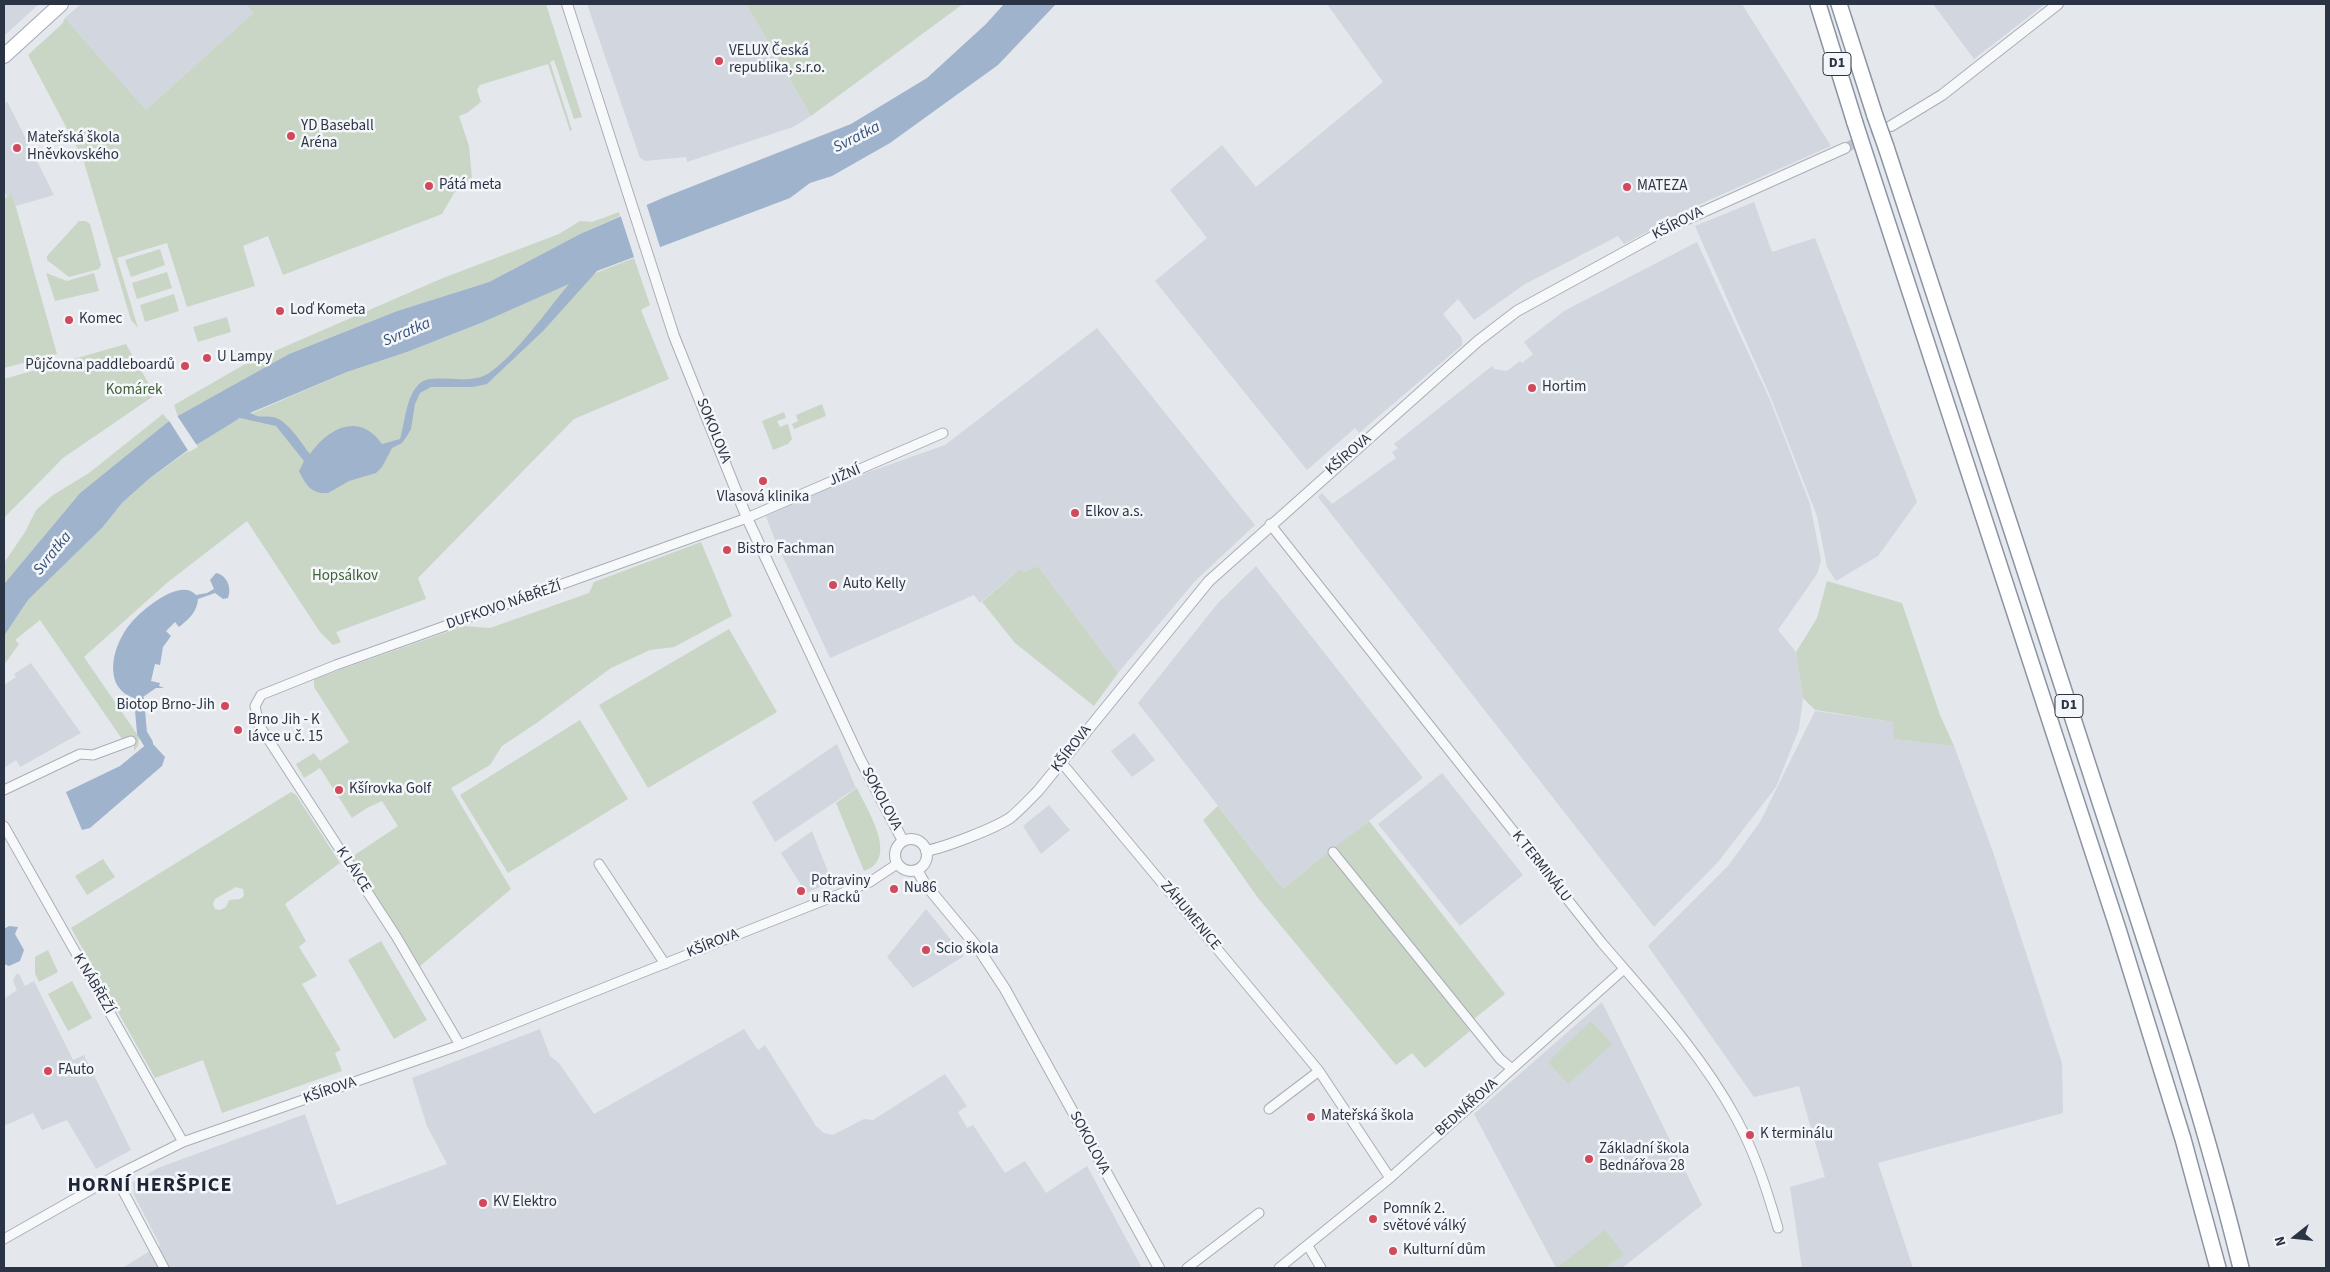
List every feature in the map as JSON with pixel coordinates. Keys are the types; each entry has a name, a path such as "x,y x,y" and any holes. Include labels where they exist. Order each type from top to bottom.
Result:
{"highway":[{"name":"D1","path":"1818,4 1855,123 2118,929 2183,1139 2218,1268"},
{"name":"D1","path":"1839,4 1963,376 2141,930 2205,1132 2241,1268"}],"main road":[{"path":"4,56 61,4"}],"street":[{"name":"SOKOLOVA","path":"567,4 674,336 747,518 856,751 903,841"},
{"path":"1891,126 1942,95 2058,4"},
{"name":"KŠÍROVA","path":"926,850 938,849 1009,818 1038,791 1113,697 1155,649 1200,591 1270,524 1478,341 1516,311 1676,224 1845,148"},
{"name":"JIŽNÍ","path":"747,518 943,433"},
{"name":"DUFKOVO NÁBŘEŽÍ","path":"261,695 328,668 747,518"},
{"name":"K TERMINÁLU","path":"1270,524 1383,669 1624,969 1668,1020 1710,1075 1730,1107 1761,1172 1778,1228"},
{"name":"K LÁVCE","path":"261,695 255,706 259,725 396,936 460,1045"},
{"path":"4,790 71,757 80,754 93,755 131,741"},
{"name":"ZÁHUMENICE","path":"1061,762 1319,1071 1390,1178"},
{"name":"K NÁBŘEŽÍ","path":"4,826 183,1142"},
{"path":"915,839 924,845 926,850 924,864 917,870 904,870 897,864 895,850 903,841 915,839"},
{"path":"1333,852 1500,1059 1511,1068"},
{"path":"599,864 665,964"},
{"name":"KŠÍROVA","path":"4,1239 115,1176 183,1142 460,1045 870,882 897,864"},
{"name":"SOKOLOVA","path":"917,870 925,884 978,948 1005,989 1159,1268"},
{"name":"BEDNÁŘOVA","path":"1278,1268 1308,1246 1390,1178 1624,969"},
{"path":"1269,1109 1319,1071"},
{"path":"115,1176 164,1268"},
{"path":"1187,1268 1259,1213"},
{"path":"1308,1246 1321,1268"}],"shaded area":[{"path":"4,4 39,4 4,36"},
{"path":"81,4 245,4 253,13 146,110 65,18"},
{"path":"587,4 746,4 811,116 793,127 687,162 686,157 645,161 640,158"},
{"path":"1327,4 1742,4 1831,146 1696,206 1624,244 1618,236 1525,284 1474,320 1458,299 1443,314 1462,338 1462,345 1359,433 1355,428 1307,470 1155,281 1207,238 1170,190 1222,145 1256,187 1383,82"},
{"path":"1933,4 2045,4 1974,59"},
{"name":"Mateřská škola Hněvkovského","path":"7,101 54,195 16,206 12,193 7,197 4,191 4,105"},
{"path":"1754,202 1772,252 1815,238 1917,502 1878,556 1836,581 1827,567 1817,516 1771,398 1695,226"},
{"path":"1697,242 1770,400 1810,504 1821,560 1817,574 1778,630 1796,652 1803,698 1799,729 1776,787 1718,862 1654,927 1318,497 1322,493 1332,504 1396,458 1392,452 1398,448 1394,444 1492,366 1494,369 1507,371 1520,361 1522,363 1533,354 1524,342 1564,311"},
{"path":"1097,328 1255,525 1195,581 1118,673 1038,566 1024,572 1020,569 980,603 974,595 830,658 775,540 766,516 852,478 945,445"},
{"path":"1256,566 1423,778 1283,889 1138,703 1218,603"},
{"path":"31,663 81,733 20,767 16,760 4,768 4,685 16,677 14,674"},
{"path":"1815,711 1894,722 1895,739 1954,746 1992,849 2062,1063 2063,1113 1878,1163 1913,1268 1802,1268 1790,1187 1825,1177 1799,1086 1754,1097 1648,946 1728,866 1760,822"},
{"path":"1134,733 1155,760 1132,777 1111,751"},
{"path":"837,744 856,788 775,842 752,802"},
{"path":"1442,773 1523,875 1460,926 1378,824"},
{"path":"1049,805 1070,830 1041,854 1023,826"},
{"path":"812,831 832,882 806,893 781,853"},
{"name":"Scio škola","path":"926,909 964,956 913,988 887,957"},
{"name":"FAuto","path":"16,974 19,974 25,986 34,981 73,1060 84,1055 131,1150 96,1169 67,1120 42,1130 33,1113 4,1126 4,999 17,990 13,981"},
{"name":"Základní škola Bednářova 28","path":"1602,1002 1702,1205 1622,1268 1556,1268 1474,1114"},
{"path":"540,1029 550,1056 559,1063 594,1114 744,1029 758,1050 765,1045 816,1126 824,1133 833,1135 864,1119 873,1120 945,1074 967,1106 958,1112 967,1128 973,1125 1005,1173 1025,1161 1046,1193 1087,1166 1142,1268 122,1268 160,1245 134,1195 133,1182 158,1168 305,1114 337,1205 447,1164 427,1126 412,1078"}],"green space":[{"name":"YD Baseball Aréna","path":"245,4 546,4 582,117 574,119 554,60 550,62 572,130 570,131 548,64 480,85 477,90 481,102 467,113 459,116 469,146 472,179 468,186 454,193 442,214 283,275 268,236 243,246 255,286 187,307 167,243 117,258 138,328 131,320 83,159 28,55 62,24 65,18 146,110 253,13"},
{"path":"746,4 963,4 811,116"},
{"path":"12,193 57,354 4,368 4,199"},
{"path":"619,212 620,216 580,234 489,282 397,311 289,354 178,417 174,405 247,363 443,278 559,234 580,221 592,222"},
{"path":"79,221 86,221 90,224 101,265 99,269 69,277 47,260 47,256"},
{"path":"160,249 165,265 131,277 125,260"},
{"name":"Hopsálkov","path":"634,258 650,305 641,310 669,379 574,419 418,578 426,599 336,632 341,642 333,645 320,632 247,521 168,582 84,657 139,737 138,746 134,751 131,736 122,739 40,620 15,640 19,644 4,665 4,636 28,600 102,528 122,503 150,478 225,425 347,372 407,352 481,323 570,283"},
{"path":"167,272 172,288 137,299 132,283"},
{"path":"46,273 67,281 94,273 99,291 55,301"},
{"path":"174,294 179,311 145,322 140,305"},
{"path":"227,317 231,332 198,342 193,327"},
{"name":"Komárek","path":"126,344 155,395 63,458 4,518 4,379"},
{"path":"822,404 826,416 794,429 792,424 798,421 796,415"},
{"path":"784,412 786,418 777,421 780,427 788,424 792,439 788,444 773,450 762,421"},
{"path":"163,414 169,421 80,493 4,584 4,563 25,532 36,510 53,495 89,473"},
{"path":"701,542 732,616 674,647 650,650 611,668 502,746 490,765 451,788 511,889 419,967 350,858 398,826 382,801 352,818 320,768 304,778 296,764 314,753 320,761 349,742 314,687 314,679 464,626 490,628 589,593 594,582"},
{"path":"1038,566 1118,673 1094,706 1015,643 982,602 1020,569 1024,572"},
{"path":"1827,581 1902,603 1940,715 1954,746 1894,739 1893,722 1815,710 1803,698 1796,652 1817,618"},
{"path":"729,629 777,712 648,788 599,705"},
{"path":"580,720 628,799 508,873 460,795"},
{"path":"857,788 878,833 880,845 880,856 874,865 864,871 836,803"},
{"path":"291,792 296,795 340,863 285,904 306,941 299,947 317,976 302,984 341,1050 335,1053 342,1071 222,1113 203,1060 155,1078 71,928","holes":["236,887 243,889 244,896 240,899 229,900 226,907 220,910 215,909 213,904 215,899"]},
{"path":"1218,806 1283,889 1330,851 1444,994 1470,1031 1425,1068 1412,1053 1396,1065 1258,898 1203,820"},
{"path":"1369,821 1505,994 1474,1019 1335,847"},
{"path":"103,859 115,877 87,895 75,876"},
{"path":"381,941 427,1020 394,1039 348,960"},
{"path":"48,950 58,972 39,982 35,974 35,957"},
{"path":"72,981 92,1018 68,1031 48,994"},
{"path":"1591,1021 1612,1044 1568,1084 1548,1062"},
{"path":"1605,1230 1624,1254 1605,1268 1558,1267"}],"water":[{"name":"Svratka","path":"1004,4 1056,4 998,65 890,143 832,176 810,183 790,198 597,271 543,331 487,384 473,387 431,387 420,393 415,404 411,429 402,443 392,448 382,467 376,473 349,481 328,493 317,492 310,488 299,471 304,461 276,426 240,418 188,450 150,478 122,503 102,528 28,600 4,636 4,584 80,493 169,421 289,354 397,311 489,282 580,234 665,197 851,124 927,78 986,24","holes":["569,284 531,332 510,355 489,373 471,379 442,378 425,380 419,384 411,395 400,439 382,444 364,428 355,426 345,427 326,437 310,454 284,422 273,417 250,413 347,372 407,352 481,323"]},
{"path":"216,573 223,576 228,582 228,598 223,599 215,593 198,599 196,608 189,618 179,627 175,622 166,631 171,636 163,647 160,665 155,664 151,681 160,683 159,686 164,688 156,688 140,699 123,692 116,683 113,669 117,648 132,621 149,606 170,593 189,590 196,595 207,593 214,589 210,580"},
{"path":"148,743 152,743 165,757 162,766 90,828 82,830 66,792 120,766"},
{"path":"9,926 18,927 15,934 24,950 20,961 9,966 4,964 4,929"}],"pier":[{"path":"646,203 661,250 635,260 620,214"},
{"path":"176,414 198,447 189,452 168,419"}],"waterway":[{"path":"139,699 142,733 148,743"}],"tunnel":[{"path":"1845,148 1886,129"}],"place":[{"name":"VELUX Česká republika, s.r.o.","path":"719,61"},
{"name":"YD Baseball Aréna","path":"291,136"},
{"name":"Mateřská škola Hněvkovského","path":"17,148"},
{"name":"Pátá meta","path":"429,186"},
{"name":"MATEZA","path":"1627,187"},
{"name":"Loď Kometa","path":"280,311"},
{"name":"Komec","path":"69,320"},
{"name":"U Lampy","path":"207,358"},
{"name":"Půjčovna paddleboardů","path":"185,366"},
{"name":"Hortim","path":"1532,388"},
{"name":"Vlasová klinika","path":"763,481"},
{"name":"Elkov a.s.","path":"1075,513"},
{"name":"Bistro Fachman","path":"727,550"},
{"name":"Auto Kelly","path":"833,585"},
{"name":"Biotop Brno-Jih","path":"225,706"},
{"name":"Brno Jih - K lávce u č. 15","path":"238,730"},
{"name":"Kšírovka Golf","path":"339,790"},
{"name":"Nu86","path":"894,889"},
{"name":"Potraviny u Racků","path":"801,891"},
{"name":"Scio škola","path":"926,950"},
{"name":"FAuto","path":"48,1071"},
{"name":"Mateřská škola","path":"1311,1117"},
{"name":"K terminálu","path":"1750,1135"},
{"name":"Základní škola Bednářova 28","path":"1589,1159"},
{"name":"KV Elektro","path":"483,1203"},
{"name":"Pomník 2. světové válký","path":"1373,1219"},
{"name":"Kulturní dům","path":"1393,1251"}],"district":[{"name":"HORNÍ HERŠPICE","path":"150,1187"}]}
